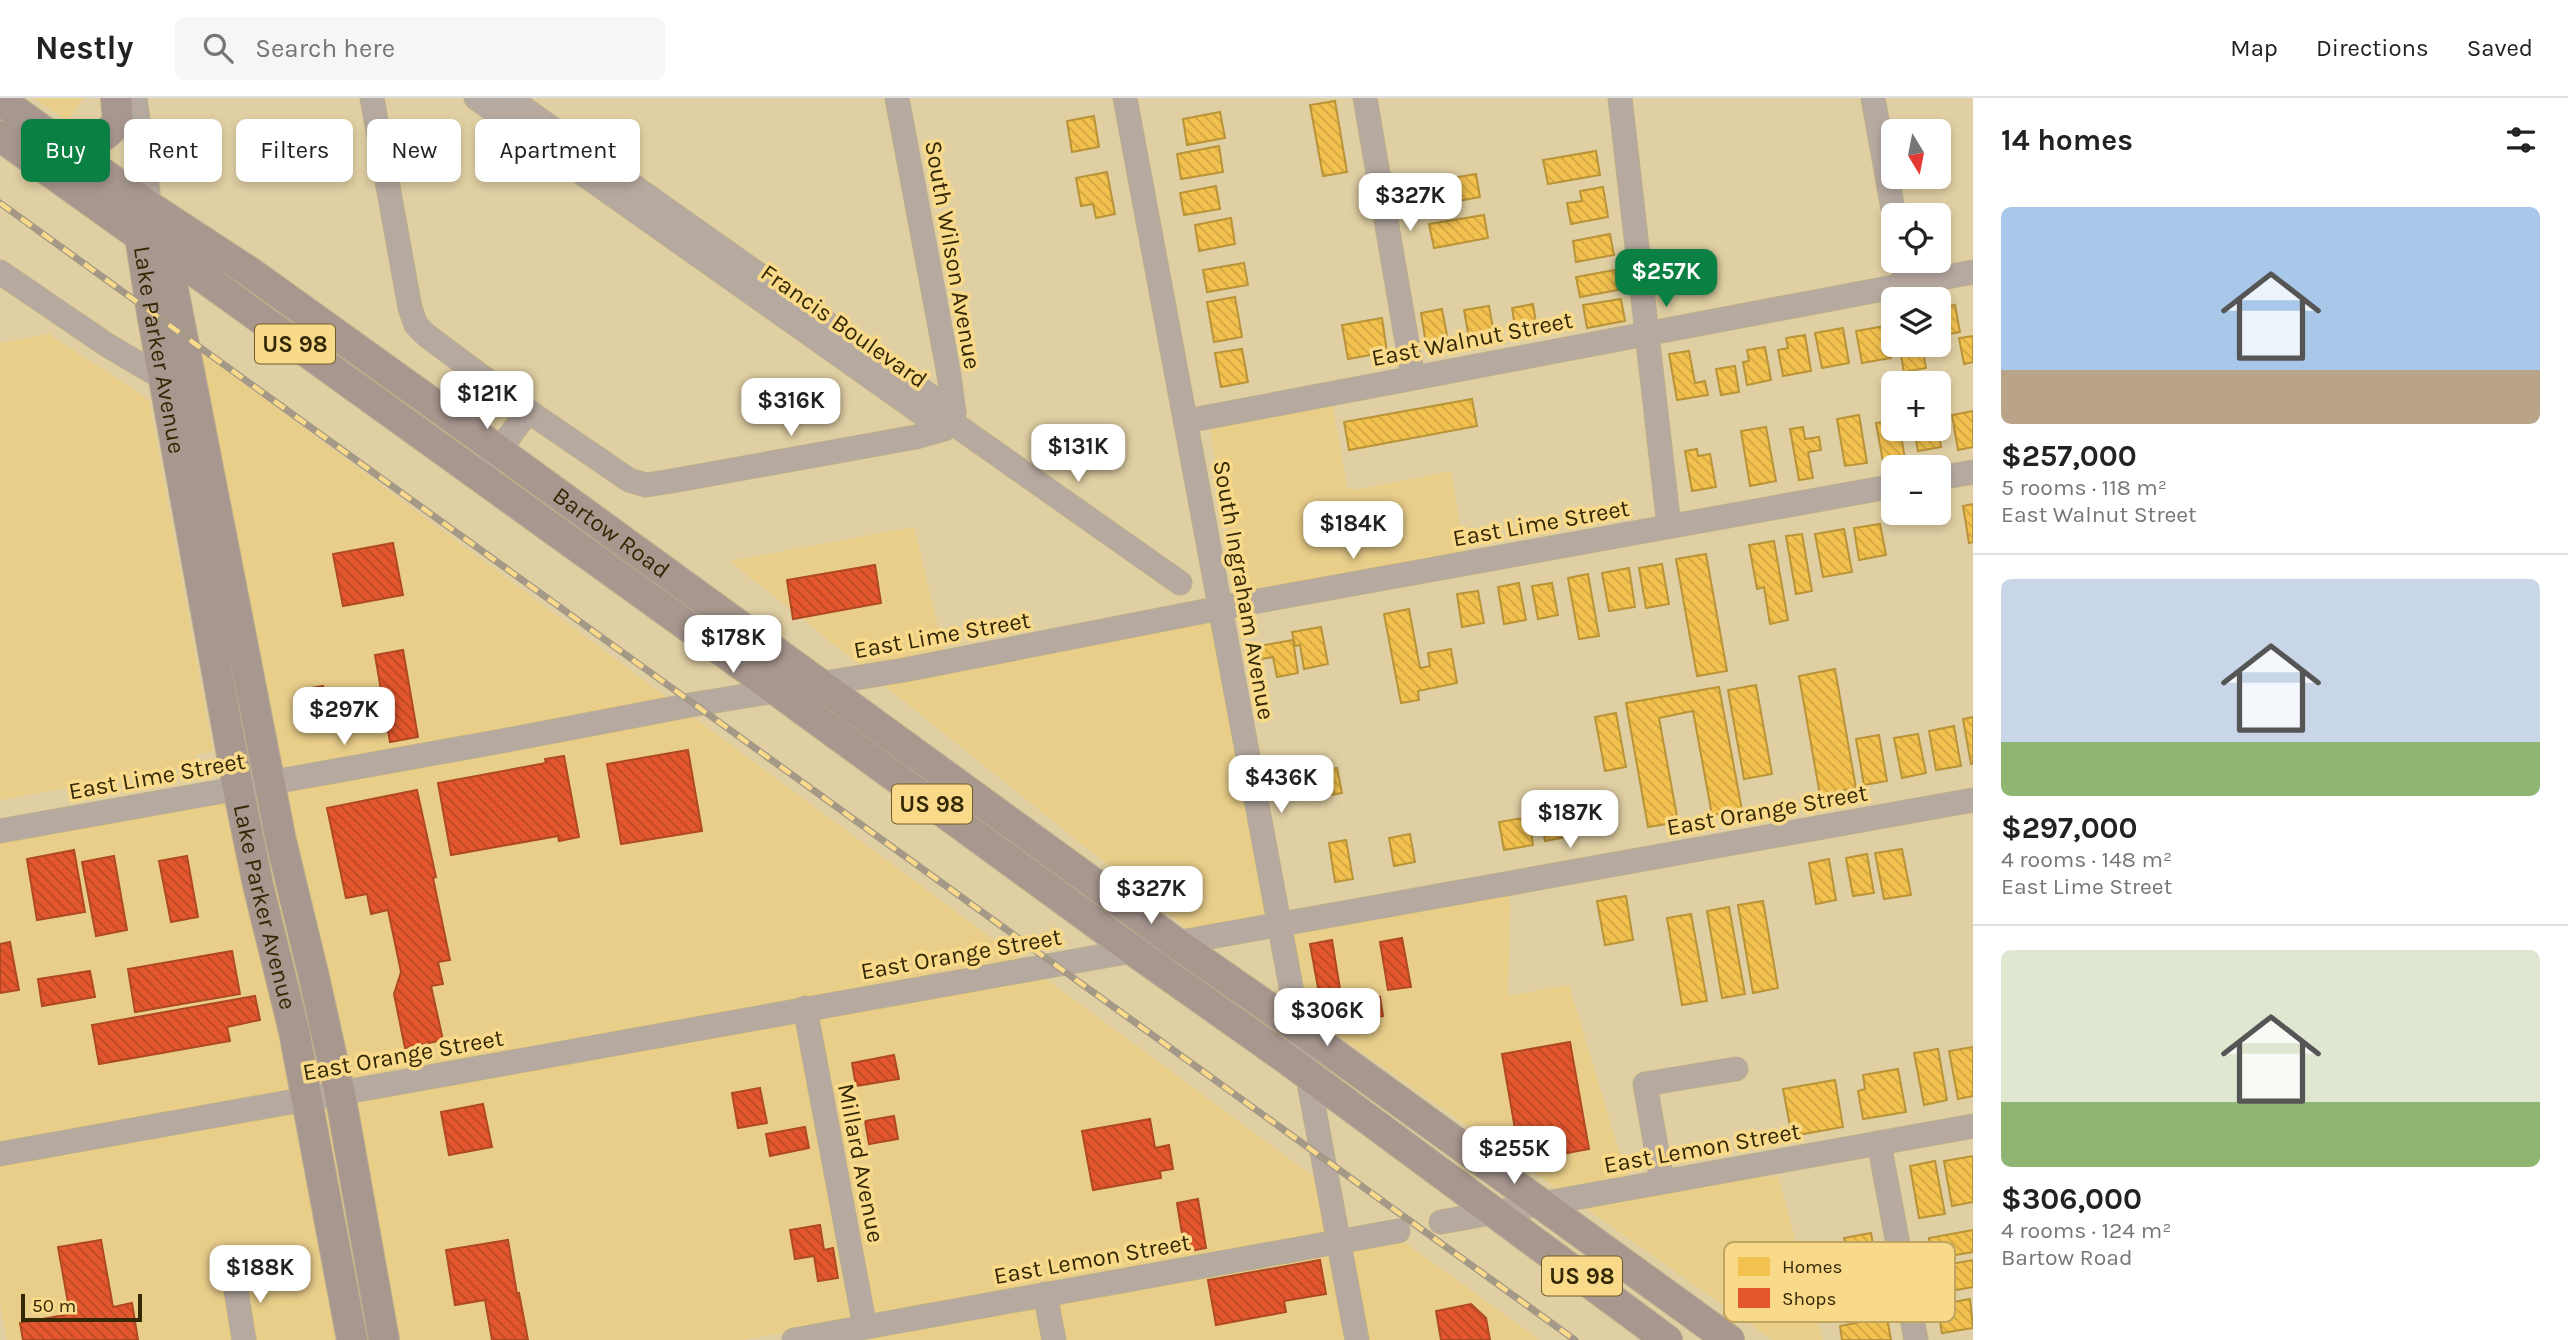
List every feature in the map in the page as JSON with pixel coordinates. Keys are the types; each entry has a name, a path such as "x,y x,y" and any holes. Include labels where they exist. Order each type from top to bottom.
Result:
{"main road":[{"path":"110,132 118,122 116,98"},
{"name":"Bartow Road","path":"0,100 26,119"},
{"name":"Bartow Road","path":"0,136 140,236 168,252 1134,951 1311,1076 1667,1340"},
{"name":"Bartow Road","path":"110,179 261,280 1729,1340"},
{"name":"Lake Parker Avenue","path":"150,207 140,236 164,378 238,788 307,1099 352,1340"},
{"name":"Lake Parker Avenue","path":"150,207 168,252 269,782 340,1094 384,1340"}],"street":[{"path":"135,98 150,207"},
{"path":"372,98 404,280 414,320 426,335 528,411 629,480 646,485 916,437 949,421"},
{"name":"Francis Boulevard","path":"476,98 513,119"},
{"name":"Francis Boulevard","path":"509,98 532,119"},
{"name":"South Wilson Avenue","path":"897,98 949,421"},
{"path":"1365,98 1413,377"},
{"path":"1620,98 1669,526"},
{"path":"1873,98 1892,203"},
{"name":"South Ingraham Avenue","path":"1131,99 1221,608 1279,924 1311,1076 1357,1340"},
{"name":"Francis Boulevard","path":"611,182 1180,583"},
{"path":"0,272 107,345 194,396"},
{"name":"East Walnut Street","path":"1187,421 1973,272"},
{"path":"1904,273 1906,285"},
{"path":"480,476 528,411"},
{"path":"1951,476 1973,472"},
{"name":"East Lime Street","path":"0,831 904,670 1221,608 1881,488"},
{"name":"East Orange Street","path":"0,1154 1973,800"},
{"name":"Millard Avenue","path":"805,1008 865,1328"},
{"path":"1662,1181 1645,1084 1737,1069"},
{"name":"East Lemon Street","path":"1441,1222 1973,1126"},
{"path":"1879,1143 1898,1242"},
{"name":"East Lemon Street","path":"794,1340 1398,1231"},
{"path":"233,1278 244,1340"},
{"path":"1045,1294 1054,1340"},
{"path":"1913,1322 1916,1340"}],"shaded area":[{"path":"34,98 84,98 69,119 65,119"},
{"path":"49,334 149,400 213,751 195,755 197,765 0,800 0,343"},
{"path":"194,346 669,699 275,771"},
{"path":"1332,402 1347,487 1354,490 1451,471 1465,553 1240,593 1210,429"},
{"path":"914,527 944,651 861,666 730,561"},
{"path":"1214,619 1269,916 1190,931 880,682"},
{"path":"689,714 1021,960 346,1083 279,790"},
{"path":"263,793 329,1086 314,1089 248,795"},
{"path":"231,798 298,1092 0,1145 0,841"},
{"path":"1510,893 1508,996 1569,985 1627,1178 1559,1190 1305,1012 1289,932"},
{"path":"1042,976 1322,1183 1330,1234 871,1317 815,1016"},
{"path":"799,1019 855,1320 743,1340 393,1340 349,1101"},
{"path":"333,1104 376,1340 360,1340 317,1107"},
{"path":"301,1110 343,1340 253,1340 240,1268 224,1271 236,1340 7,1340 0,1304 0,1164"},
{"path":"1778,1176 1796,1242 1724,1242 1724,1306 1581,1205 1717,1181"},
{"path":"1401,1240 1540,1340 1366,1340 1350,1249"},
{"path":"1333,1252 1349,1340 1062,1340 1055,1302"},
{"path":"1038,1305 1045,1340 849,1340"},
{"path":"1747,1322 1818,1322 1823,1340 1773,1340"}],"building: Homes":[{"path":"1335,101 1347,172 1323,176 1310,105"},
{"path":"1220,112 1225,138 1187,145 1183,119"},
{"path":"1094,116 1099,147 1072,152 1067,121"},
{"path":"1219,146 1223,172 1181,179 1177,154"},
{"path":"1596,151 1600,175 1548,184 1543,160"},
{"path":"1107,172 1115,214 1096,218 1093,204 1081,206 1076,178"},
{"path":"1476,174 1480,197 1427,207 1423,183"},
{"path":"1216,186 1220,209 1184,215 1180,193"},
{"path":"1603,187 1608,217 1571,224 1567,203 1582,201 1580,191"},
{"path":"1484,215 1488,238 1434,248 1429,224"},
{"path":"1231,218 1235,244 1199,251 1195,225"},
{"path":"1610,234 1614,255 1576,262 1573,241"},
{"path":"1244,263 1248,285 1207,292 1203,270"},
{"path":"1615,270 1618,290 1580,297 1576,277"},
{"path":"1235,297 1242,337 1214,342 1207,302"},
{"path":"1621,299 1625,321 1587,328 1583,305"},
{"path":"1533,304 1537,329 1516,333 1512,308"},
{"path":"1955,305 1960,332 1951,334 1951,306"},
{"path":"1489,306 1495,340 1470,344 1464,310"},
{"path":"1442,309 1449,346 1427,350 1421,313"},
{"path":"1382,318 1387,352 1348,359 1342,325"},
{"path":"1881,327 1881,357 1891,358 1862,363 1856,331"},
{"path":"1843,328 1849,363 1822,368 1815,333"},
{"path":"1805,335 1811,371 1783,376 1778,350 1788,348 1786,338"},
{"path":"1973,336 1973,362 1964,364 1959,338"},
{"path":"1765,347 1771,380 1747,385 1743,362 1749,361 1747,350"},
{"path":"1242,349 1248,382 1221,387 1215,353"},
{"path":"1689,351 1695,383 1705,381 1708,395 1677,400 1669,354"},
{"path":"1901,357 1924,357 1926,368 1904,371"},
{"path":"1735,366 1739,392 1721,395 1716,369"},
{"path":"1472,399 1477,426 1349,450 1344,422"},
{"path":"1973,411 1973,447 1958,450 1952,415"},
{"path":"1859,415 1867,463 1845,466 1837,419"},
{"path":"1881,422 1881,441 1902,441 1904,455 1882,455 1876,423"},
{"path":"1766,427 1776,481 1750,486 1741,431"},
{"path":"1803,427 1805,439 1819,437 1821,450 1808,452 1813,478 1799,480 1790,429"},
{"path":"1916,441 1940,441 1941,447 1918,451"},
{"path":"1697,449 1698,456 1710,454 1716,487 1692,491 1685,451"},
{"path":"1973,504 1973,542 1969,543 1963,506"},
{"path":"1880,524 1886,555 1859,560 1854,528"},
{"path":"1844,529 1852,572 1823,577 1815,534"},
{"path":"1802,534 1812,591 1796,594 1786,536"},
{"path":"1774,541 1788,620 1770,624 1764,587 1757,589 1749,545"},
{"path":"1706,554 1727,671 1697,676 1676,559"},
{"path":"1662,564 1669,604 1646,608 1639,568"},
{"path":"1629,568 1635,607 1609,611 1602,573"},
{"path":"1588,574 1599,636 1579,639 1568,578"},
{"path":"1519,583 1526,620 1504,624 1498,587"},
{"path":"1552,583 1558,615 1538,619 1532,586"},
{"path":"1478,591 1484,623 1462,627 1457,594"},
{"path":"1409,609 1420,668 1430,666 1428,653 1451,649 1457,683 1418,691 1419,700 1401,703 1384,614"},
{"path":"1321,627 1328,664 1304,669 1300,645 1295,646 1292,632"},
{"path":"1293,640 1298,673 1277,677 1273,657 1255,660 1253,647"},
{"path":"1835,669 1856,788 1820,795 1799,676"},
{"path":"1756,685 1772,774 1744,779 1728,690"},
{"path":"1719,687 1742,810 1712,815 1693,711 1659,718 1678,822 1648,827 1626,703"},
{"path":"1616,713 1626,767 1605,771 1595,717"},
{"path":"1973,717 1973,764 1971,764 1963,719"},
{"path":"1954,726 1961,766 1936,770 1929,731"},
{"path":"1918,734 1926,773 1902,778 1894,738"},
{"path":"1879,735 1887,781 1864,785 1856,739"},
{"path":"1324,763 1325,770 1337,768 1342,793 1302,800 1296,767"},
{"path":"1592,802 1597,831 1545,841 1540,811"},
{"path":"1529,817 1533,845 1504,850 1499,822"},
{"path":"1410,834 1415,862 1394,866 1389,838"},
{"path":"1346,840 1353,879 1335,882 1329,843"},
{"path":"1902,849 1911,895 1884,899 1875,853"},
{"path":"1867,854 1874,893 1853,896 1846,858"},
{"path":"1829,859 1836,900 1816,904 1809,863"},
{"path":"1626,896 1633,940 1605,945 1597,901"},
{"path":"1763,901 1778,988 1753,993 1738,905"},
{"path":"1729,907 1745,994 1722,998 1707,911"},
{"path":"1691,914 1707,1001 1682,1005 1667,918"},
{"path":"1973,1047 1973,1096 1958,1099 1949,1051"},
{"path":"1938,1049 1947,1100 1924,1105 1914,1053"},
{"path":"1898,1069 1906,1112 1863,1119 1858,1091 1865,1089 1863,1075"},
{"path":"1835,1080 1843,1127 1792,1136 1783,1089"},
{"path":"1973,1156 1973,1202 1952,1206 1944,1161"},
{"path":"1935,1161 1945,1214 1919,1218 1910,1166"},
{"path":"1973,1230 1973,1252 1955,1255 1955,1242 1930,1242 1929,1238"},
{"path":"1871,1233 1873,1242 1845,1242 1844,1238"},
{"path":"1973,1260 1973,1287 1955,1290 1955,1263"},
{"path":"1970,1299 1973,1328 1942,1333 1940,1322 1955,1322 1955,1302"},
{"path":"1861,1322 1888,1322 1891,1340 1842,1340 1840,1326"}],"building: Shops":[{"path":"393,543 403,595 343,606 333,554"},
{"path":"875,565 881,603 793,619 787,580"},
{"path":"403,650 418,737 390,742 375,655"},
{"path":"323,686 329,720 311,724 305,689"},
{"path":"688,750 702,831 621,844 607,764"},
{"path":"564,756 579,837 559,841 558,836 451,855 438,783 546,763 545,759"},
{"path":"417,790 450,960 438,962 443,984 431,986 443,1040 405,1048 394,994 401,972 388,910 371,914 367,894 346,898 327,808"},
{"path":"74,850 85,912 37,920 27,859"},
{"path":"114,856 127,930 96,936 82,862"},
{"path":"187,856 198,917 171,922 159,861"},
{"path":"1402,938 1411,987 1388,990 1380,942"},
{"path":"1332,940 1340,989 1319,993 1310,944"},
{"path":"10,942 19,990 0,993 0,944"},
{"path":"232,951 240,994 135,1012 128,969"},
{"path":"90,971 95,997 42,1006 38,979"},
{"path":"255,996 260,1020 227,1027 230,1041 99,1064 92,1025"},
{"path":"1380,997 1383,1016 1334,1025 1325,1019 1323,1006"},
{"path":"1570,1042 1589,1149 1556,1155 1554,1146 1519,1152 1502,1054"},
{"path":"894,1055 899,1079 856,1086 852,1063"},
{"path":"760,1088 767,1123 738,1128 732,1093"},
{"path":"483,1104 492,1147 449,1155 441,1112"},
{"path":"894,1116 898,1139 869,1144 865,1121"},
{"path":"1150,1119 1155,1148 1169,1145 1173,1169 1160,1171 1161,1178 1093,1190 1082,1131"},
{"path":"805,1127 809,1148 770,1156 766,1134"},
{"path":"1198,1199 1206,1248 1185,1252 1177,1203"},
{"path":"820,1225 824,1250 833,1248 838,1278 818,1281 814,1256 795,1259 790,1230"},
{"path":"101,1240 113,1307 132,1303 138,1340 23,1340 20,1323 70,1314 58,1247"},
{"path":"508,1240 528,1340 492,1340 485,1300 455,1305 446,1250"},
{"path":"1320,1260 1326,1294 1284,1301 1286,1312 1216,1325 1208,1280"},
{"path":"1471,1304 1486,1318 1490,1340 1441,1340 1436,1311"}],"railway":[{"path":"0,203 1575,1340"}]}
